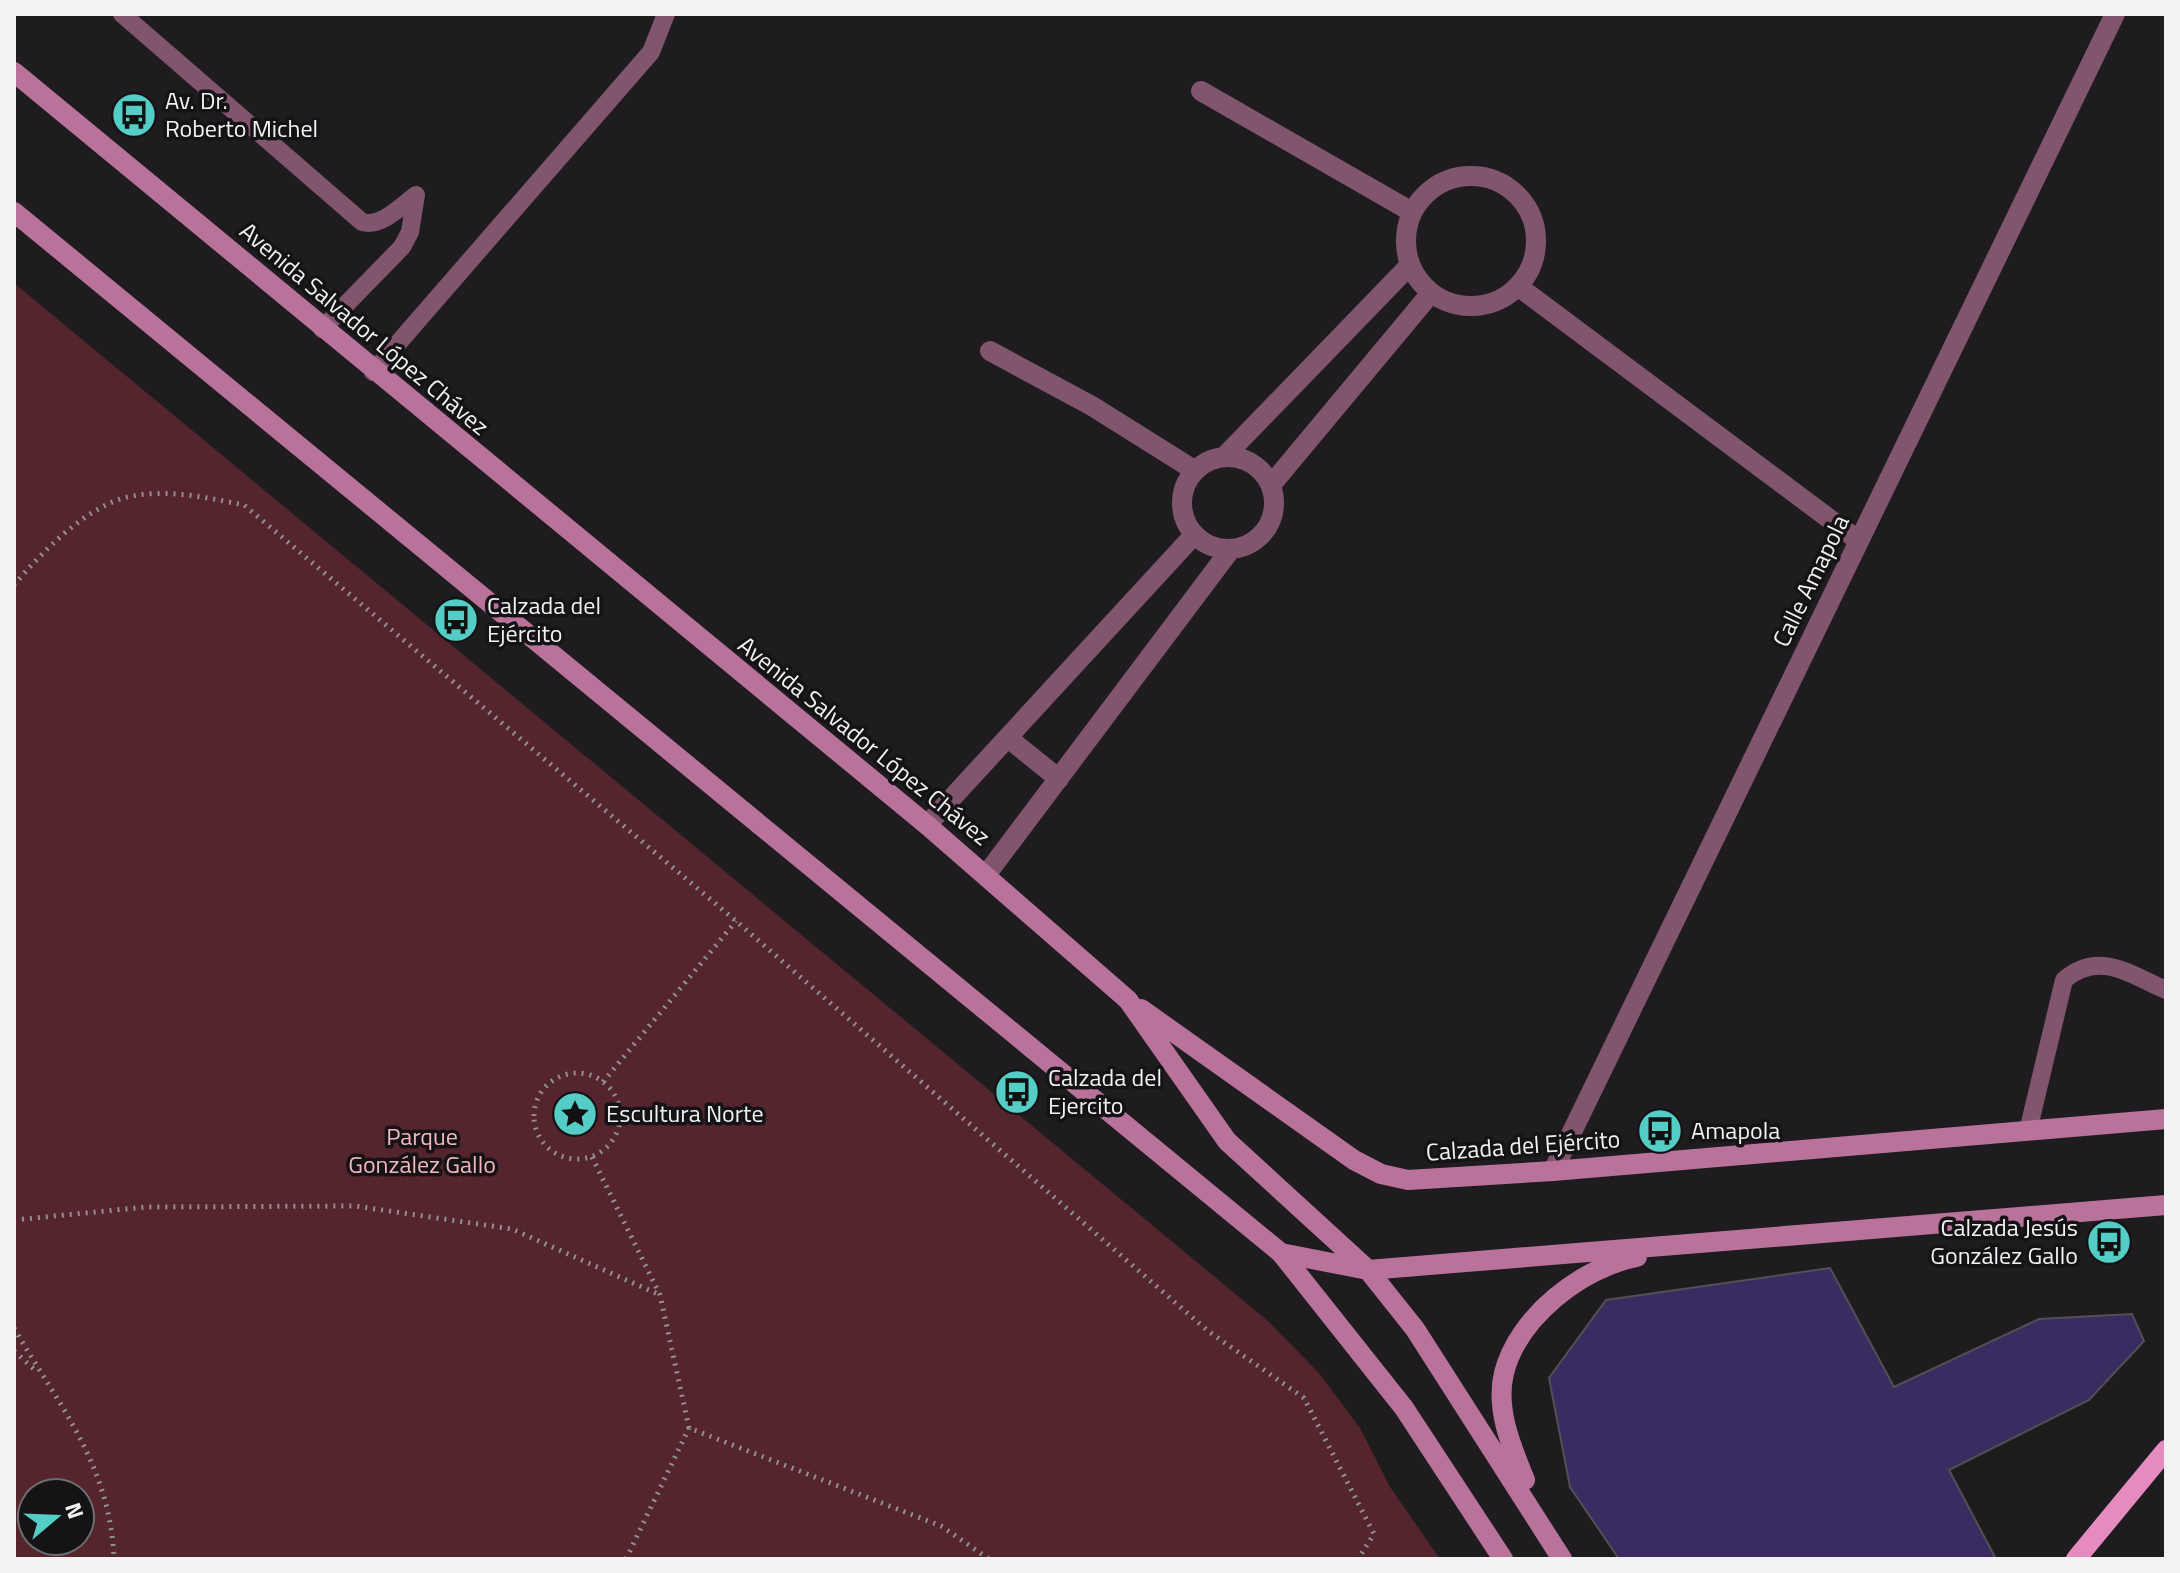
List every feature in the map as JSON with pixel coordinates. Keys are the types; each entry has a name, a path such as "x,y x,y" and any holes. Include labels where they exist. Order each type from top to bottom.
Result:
{"main road":[{"name":"Avenida Salvador López Chávez","path":"14,72 373,372 927,825 1128,1000 1227,1141 1368,1270 1415,1329 1455,1387 1562,1559"},
{"path":"14,212 1281,1253 1404,1408 1503,1559"},
{"name":"Calzada del Ejército","path":"1128,1000 1354,1160 1381,1174 1408,1180 1553,1171 2166,1119"},
{"path":"1281,1253 1368,1270 1736,1237 2166,1205"},
{"path":"1544,1529 1510,1442 1502,1406 1504,1373 1521,1340 1543,1308 1561,1292 1615,1261 1736,1237"},
{"path":"2076,1559 2166,1450"}],"street":[{"name":"Calle Amapola","path":"1553,1171 2115,14"},
{"path":"1201,91 1412,212"},
{"path":"1462,175 1494,179 1521,198 1536,226 1535,259 1519,287 1492,304 1460,307 1431,293 1410,265 1405,248 1412,212 1432,187 1462,175"},
{"path":"1225,456 1243,458 1260,469 1271,485 1274,507 1267,527 1252,543 1231,549 1211,547 1194,535 1182,514 1182,490 1194,470 1225,456 1410,265"},
{"path":"1519,287 1859,541"},
{"path":"1271,485 1431,293"},
{"path":"990,351 1092,406 1194,470"},
{"path":"927,825 1194,535"},
{"path":"986,875 1231,549"},
{"path":"1008,738 1059,779"}],"lane":[{"path":"122,14 362,222 368,224 381,220 416,195 410,232 402,247 322,329"},
{"path":"373,372 651,52 666,14"},
{"path":"2028,1131 2064,980 2080,967 2109,965 2166,990"}],"path":[{"path":"14,585 36,559 76,523 130,496 186,494 244,505 736,921 1208,1331 1304,1398 1374,1534 1358,1559"},
{"path":"603,1082 736,921"},
{"path":"576,1073 603,1082 618,1104 618,1129 603,1151 592,1157 563,1157 550,1149 540,1138 535,1110 540,1095 561,1076 576,1073"},
{"path":"592,1157 660,1295 689,1428 626,1559"},
{"path":"14,1220 146,1207 355,1206 512,1229 660,1295"},
{"path":"14,1328 41,1375 76,1425 100,1482 114,1559"},
{"path":"14,1351 41,1375"},
{"path":"689,1428 941,1526 989,1559"}],"green space":[{"name":"Parque González Gallo","path":"14,283 1268,1321 1319,1373 1360,1428 1390,1487 1440,1559 14,1559"}],"building":[{"path":"1830,1268 1894,1387 2039,1319 2132,1314 2144,1341 2089,1400 1949,1470 1996,1559 1619,1559 1570,1487 1549,1378 1606,1300"}],"place":[{"name":"Av. Dr. Roberto Michel","path":"134,115"},
{"name":"Calzada del Ejército","path":"456,620"},
{"name":"Calzada del Ejercito","path":"1017,1092"},
{"name":"Escultura Norte","path":"575,1114"},
{"name":"Amapola","path":"1660,1131"},
{"name":"Calzada Jesús González Gallo","path":"2109,1242"}]}
